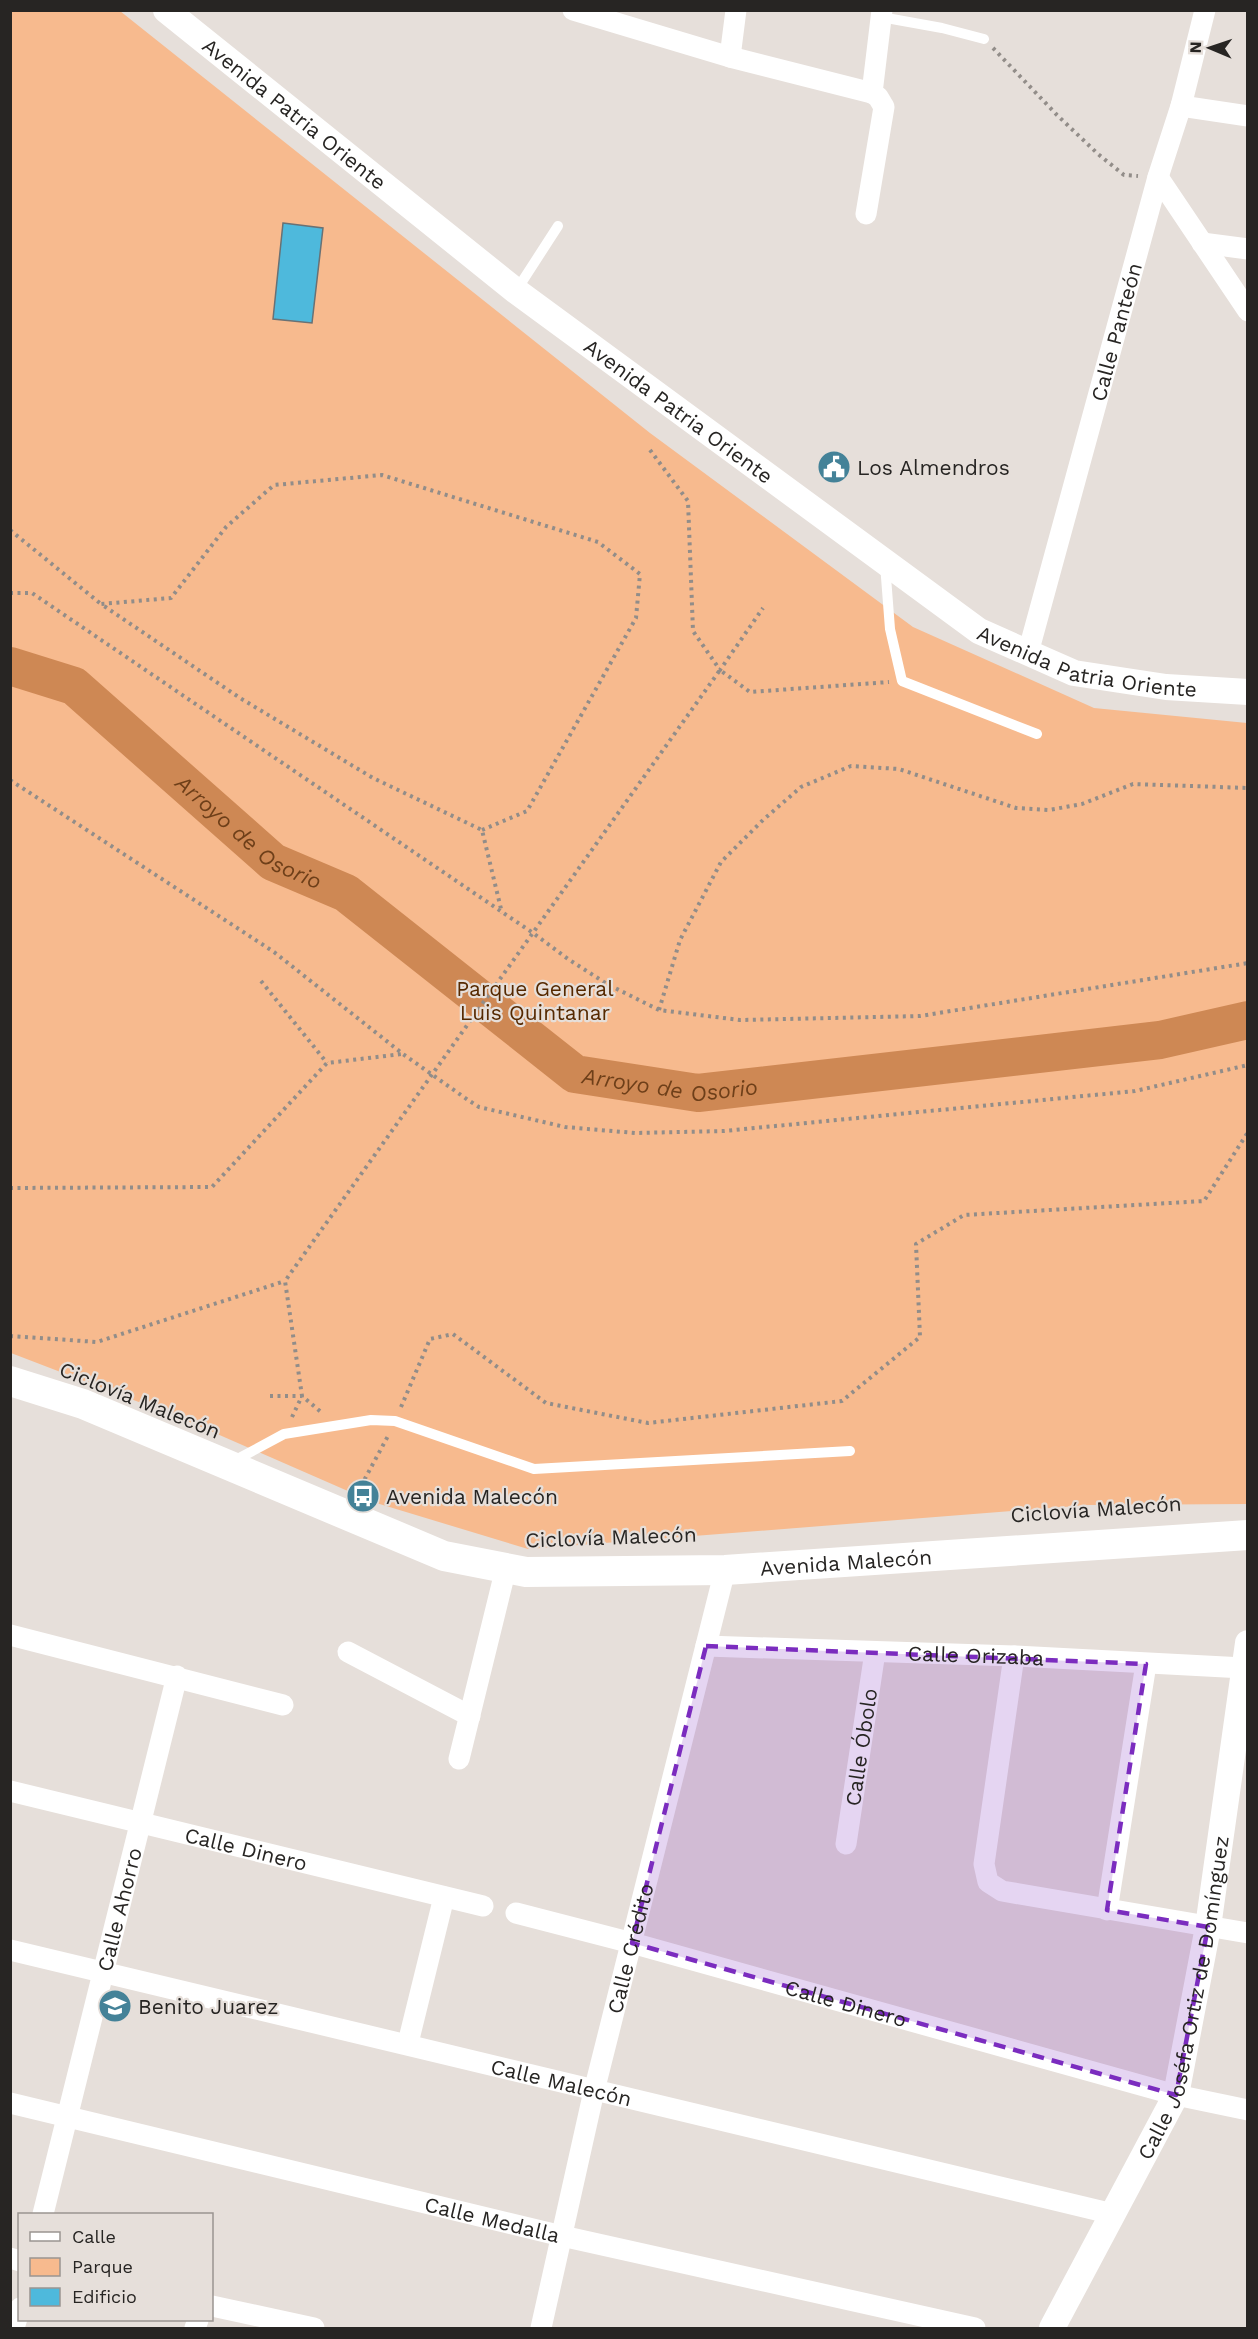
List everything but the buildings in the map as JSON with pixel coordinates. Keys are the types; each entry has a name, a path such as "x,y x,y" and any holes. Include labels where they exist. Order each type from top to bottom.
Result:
{"main road":[{"name":"Avenida Malecón","path":"10,1382 83,1404 444,1556 526,1572 725,1569 1248,1535"}],"street":[{"name":"Avenida Patria Oriente","path":"166,10 516,291 979,631 1074,673 1166,687 1248,692"},
{"path":"730,57 735,10"},
{"name":"Calle Panteón","path":"1028,653 1158,177 1181,106 1205,10"},
{"path":"582,12 730,57 872,93 878,97 884,107 866,214"},
{"path":"872,93 881,14"},
{"path":"1181,106 1248,116"},
{"path":"1158,177 1248,311"},
{"path":"1202,243 1248,249"},
{"path":"459,1759 506,1568"},
{"name":"Calle Crédito","path":"541,2328 594,2091 725,1569"},
{"path":"10,1635 283,1705"},
{"name":"Calle Orizaba","path":"706,1646 1014,1656 1146,1664 1246,1656"},
{"path":"348,1652 470,1716"},
{"name":"Calle Óbolo","path":"846,1845 875,1652"},
{"path":"1014,1656 984,1864 988,1882 1002,1891 1107,1911 1248,1933"},
{"name":"Calle Joséfa Ortiz de Domínguez","path":"1052,2328 1176,2095 1208,1928 1246,1656"},
{"path":"1107,1911 1146,1664"},
{"name":"Calle Ahorro","path":"43,2213 177,1676"},
{"name":"Calle Dinero","path":"10,1791 483,1906"},
{"path":"408,2043 444,1898"},
{"name":"Calle Dinero","path":"516,1912 1176,2095 1248,2110"},
{"name":"Calle Malecón","path":"10,1950 408,2043 594,2091 1113,2214"},
{"name":"Calle Medalla","path":"10,2103 562,2236 975,2328"},
{"path":"213,2306 314,2328"}],"lane":[{"path":"881,14 984,39"},
{"path":"516,291 558,226"},
{"path":"885,563 890,629 902,681 1037,734"},
{"path":"227,1465 284,1434 371,1420 395,1421 534,1468 850,1451"}],"path":[{"path":"984,39 1057,115 1124,175 1158,177"},
{"path":"650,450 688,501 693,631 720,670 750,692 902,681"},
{"path":"10,530 101,604 240,699 373,778 482,830 527,811 636,618 640,574 598,542 382,475 274,485 226,527 171,598 101,604"},
{"path":"10,593 32,593 568,959 607,984 659,1010 740,1020 920,1016 1248,963"},
{"path":"10,1336 97,1342 285,1281 763,608"},
{"path":"659,1010 680,940 721,862 801,788 851,766 899,769 1016,808 1049,810 1082,804 1133,784 1248,788"},
{"path":"10,780 274,952 403,1054 479,1107 565,1126 635,1133 724,1131 1135,1091 1248,1065"},
{"path":"482,830 502,913"},
{"path":"261,981 327,1063"},
{"path":"10,1188 212,1187 327,1063 403,1054"},
{"path":"361,1486 395,1421 430,1339 453,1334 546,1403 648,1423 842,1401 920,1337 916,1244 964,1215 1204,1201 1248,1132"},
{"path":"285,1281 302,1396"},
{"path":"270,1396 302,1396 335,1424"}],"highlighted area":[{"path":"706,1646 1146,1664 1107,1910 1208,1927 1176,2095 632,1943"}],"green space":[{"name":"Parque General Luis Quintanar","path":"11,11 120,11 650,433 913,627 1094,708 1247,723 1247,1504 1089,1505 528,1549 373,1502 183,1419 11,1353"}],"waterway":[{"name":"Arroyo de Osorio","path":"10,666 74,686 273,862 346,893 575,1074 698,1093 1160,1040 1248,1020"}],"place":[{"name":"Los Almendros","path":"834,467"},
{"name":"Avenida Malecón","path":"363,1496"},
{"name":"Benito Juarez","path":"115,2006"}]}
